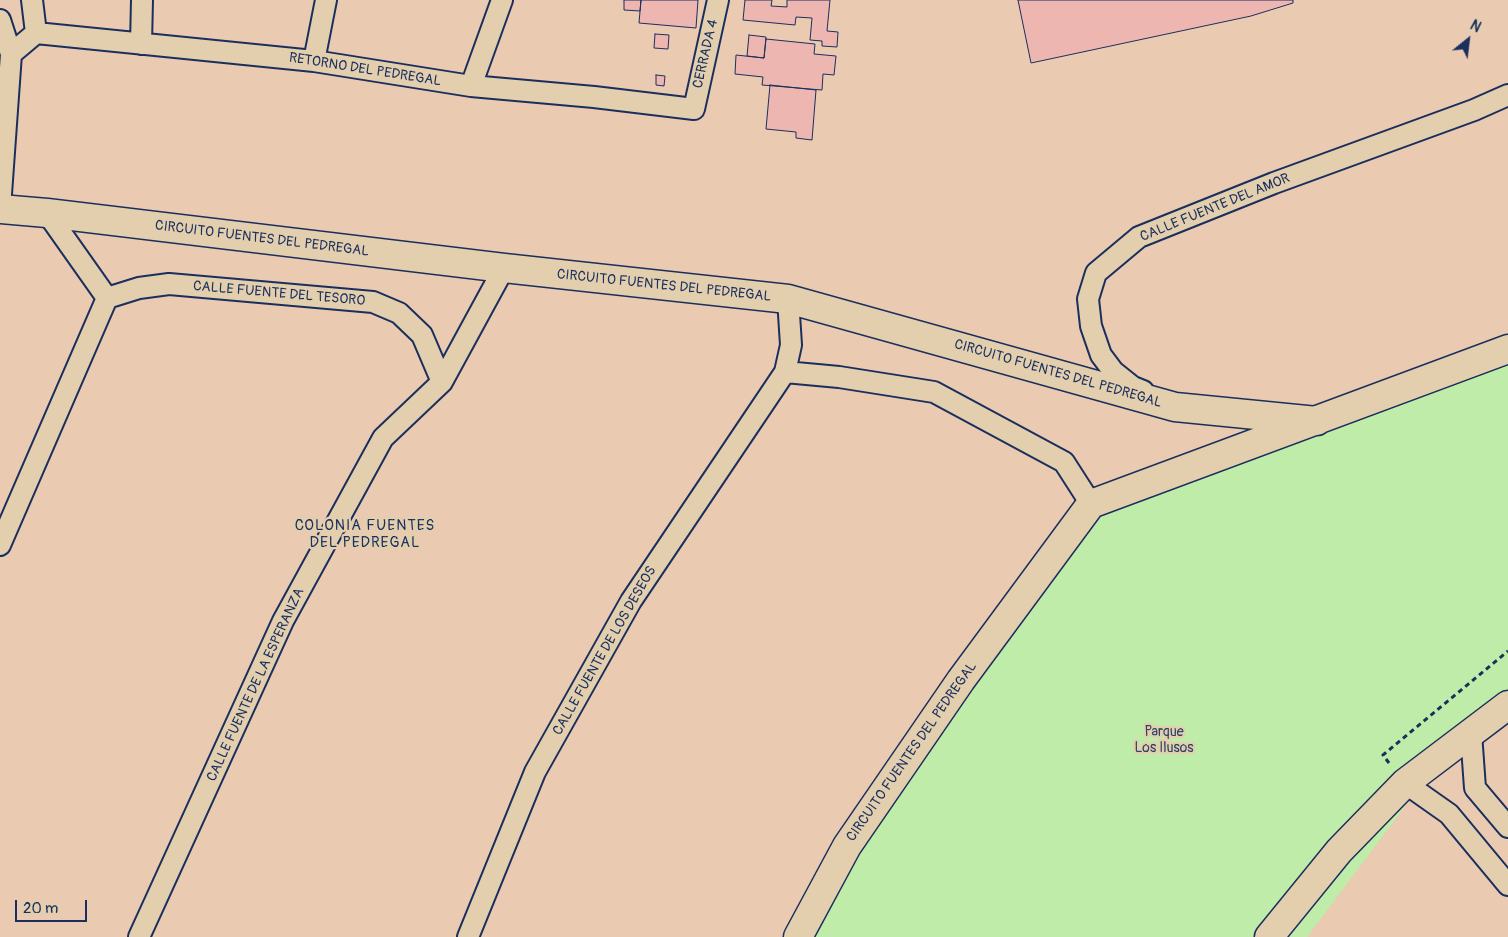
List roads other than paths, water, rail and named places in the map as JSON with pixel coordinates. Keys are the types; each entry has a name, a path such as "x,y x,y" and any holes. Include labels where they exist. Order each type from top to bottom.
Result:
{"street":[{"path":"11,54 36,33 32,0"},
{"path":"141,44 142,0"},
{"path":"314,61 326,0"},
{"path":"472,86 502,0"},
{"name":"CERRADA 4","path":"694,109 718,0"},
{"path":"0,20 11,54 0,209"},
{"name":"RETORNO DEL PEDREGAL","path":"36,33 314,61 472,86 594,97 694,109"},
{"name":"CALLE FUENTE DEL AMOR","path":"1175,407 1133,386 1113,371 1101,355 1091,326 1088,299 1096,273 1139,237 1274,183 1474,110 1508,95"},
{"name":"CIRCUITO FUENTES DEL PEDREGAL","path":"0,209 47,212 504,268 788,299 1175,407 1317,421"},
{"path":"0,545 106,298 47,212"},
{"name":"CALLE FUENTE DE LA ESPERANZA","path":"139,937 283,621 373,456 383,438 442,382 504,268"},
{"name":"CALLE FUENTE DEL TESORO","path":"106,298 139,288 169,284 373,302 399,313 422,335 442,382"},
{"name":"CALLE FUENTE DE LOS DESEOS","path":"471,932 535,772 616,627 631,601 785,372 791,345 788,299"},
{"name":"CIRCUITO FUENTES DEL PEDREGAL","path":"798,937 847,846 961,680 1090,504 1317,421 1508,348"},
{"path":"785,372 839,377 934,392 1064,462 1090,504"},
{"path":"1269,937 1339,851 1405,783 1508,705"},
{"path":"1471,734 1475,788 1508,827"},
{"path":"1405,783 1449,814 1508,885"}],"district":[{"name":"COLONIA FUENTES DEL PEDREGAL","path":"365,534"}],"park label":[{"name":"Parque Los Ilusos","path":"1164,740"}]}
